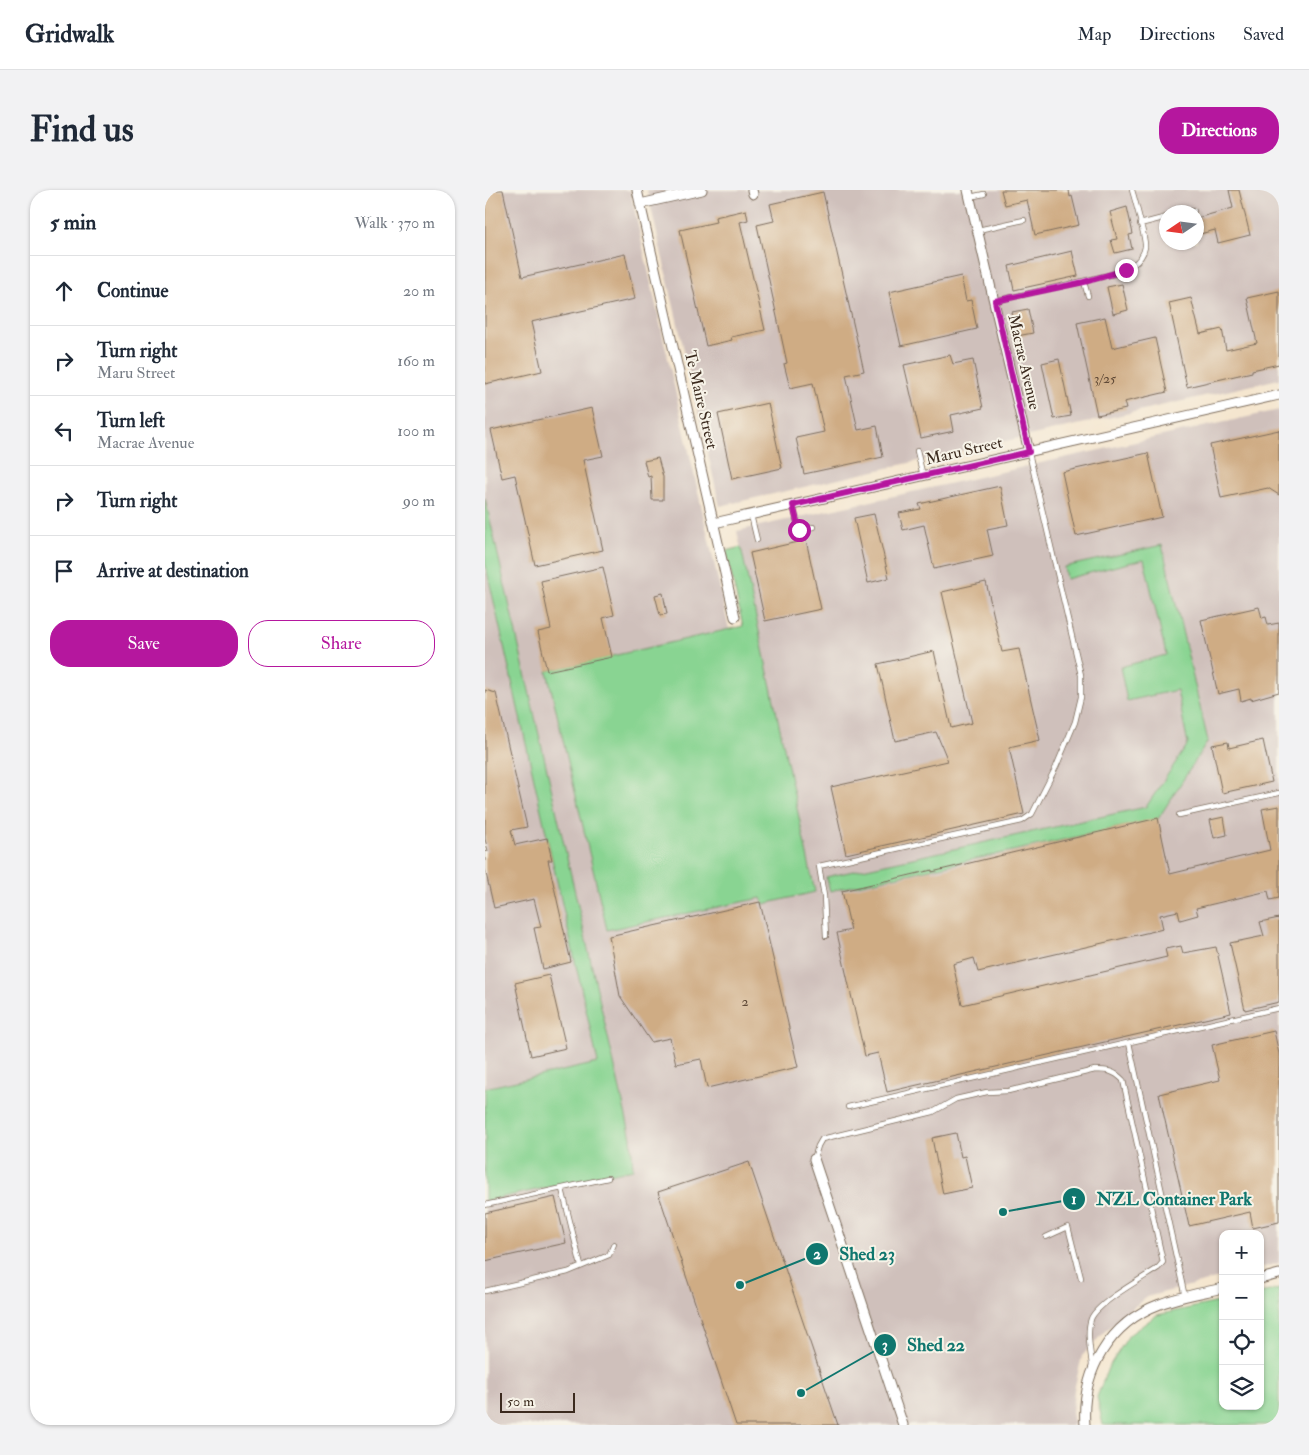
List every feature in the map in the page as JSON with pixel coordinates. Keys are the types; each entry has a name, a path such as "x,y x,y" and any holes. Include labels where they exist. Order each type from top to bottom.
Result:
{"street":[{"name":"Te Maire Street","path":"637,190 735,617"},
{"path":"640,204 702,190"},
{"name":"Macrae Avenue","path":"969,194 1029,452"},
{"name":"Maru Street","path":"714,523 1279,395"},
{"path":"814,1159 903,1425"},
{"path":"1264,1278 1279,1274"},
{"path":"1085,1425 1084,1402 1087,1385 1105,1346 1117,1332 1145,1310 1160,1303 1219,1289"}],"lane":[{"path":"995,301 1084,282 1126,270 1137,262 1145,247 1132,190"},
{"path":"969,194 984,194"},
{"path":"978,230 1024,220"},
{"path":"1140,224 1159,220"},
{"path":"1084,282 1088,296"},
{"path":"917,451 923,476"},
{"path":"826,936 824,896 819,866 1022,821 1031,814 1064,749 1079,706 1081,675 1029,452"},
{"path":"793,505 799,530 813,527"},
{"path":"751,515 757,540"},
{"path":"1179,815 1279,793"},
{"path":"848,1107 1279,1008"},
{"path":"1129,1043 1185,1297"},
{"path":"814,1159 822,1139 933,1112 956,1099 987,1092 1008,1091 1095,1070 1115,1072 1123,1080 1163,1262 1158,1268 1102,1306 1091,1319 1089,1335 1093,1370"},
{"path":"485,1205 607,1178"},
{"path":"563,1189 581,1266"},
{"path":"1046,1237 1068,1227 1081,1278"},
{"path":"485,1291 567,1272 609,1255 614,1244"}],"shaded area":[{"path":"485,190 630,190 729,629 547,671 762,898 763,904 815,892 737,531 1279,410 1279,1263 1264,1267 1264,1230 1219,1230 1219,1278 1146,1297 1104,1332 1082,1356 1074,1390 1072,1412 1074,1425 485,1425 485,1201 633,1169 631,1138 485,498"},
{"path":"647,190 1279,190 1279,379 720,506"},
{"path":"485,562 598,1063 485,1088"}],"green space":[{"path":"485,498 631,1138 633,1169 485,1201 485,1088 598,1063 485,562"},
{"path":"1162,545 1208,741 1158,819 830,891 826,877 1146,807 1188,744 1177,690 1127,701 1120,667 1166,655 1144,559 1066,579 1064,567"},
{"path":"741,547 815,892 764,904 761,898 607,930 547,671 743,626 726,551"},
{"path":"1279,1289 1279,1425 1103,1425 1097,1397 1108,1368 1129,1335 1157,1315 1219,1302 1219,1410 1264,1410 1264,1292"}],"building":[{"path":"485,190 503,190 522,277 625,254 635,299 531,322 542,371 485,384"},
{"path":"1001,190 1069,190 1079,225 1035,235 1027,200 1005,205"},
{"path":"1229,190 1239,190 1250,235 1218,243 1215,230 1204,233 1204,216 1233,208"},
{"path":"823,192 864,371 846,375 858,430 877,426 883,457 804,474 796,438 824,432 813,383 790,388 784,364 787,363 757,225 774,221 770,204"},
{"path":"1127,207 1133,234 1129,235 1132,249 1115,253 1111,240 1117,239 1110,212"},
{"path":"746,210 748,220 740,222 765,330 731,337 732,340 706,346 680,230 716,222 715,217"},
{"path":"1072,251 1078,276 1014,290 1009,266"},
{"path":"961,276 966,301 971,300 977,329 901,346 889,292"},
{"path":"1122,284 1128,310 1113,314 1107,287"},
{"path":"1279,291 1279,364 1187,387 1169,303 1191,298 1200,334 1222,329 1226,350 1257,343 1247,298"},
{"path":"1028,309 1033,333 1017,336 1012,312"},
{"path":"1105,317 1112,348 1155,338 1167,392 1124,402 1126,409 1097,415 1077,323"},
{"path":"950,355 953,364 973,360 983,408 951,415 954,431 921,438 904,365"},
{"path":"1059,359 1071,416 1054,419 1042,363"},
{"path":"768,403 782,468 732,479 718,414"},
{"path":"592,408 603,456 583,460 603,550 535,565 515,475 502,478 491,430"},
{"path":"1279,430 1279,495 1268,488 1221,498 1210,445"},
{"path":"1148,453 1162,517 1076,536 1062,472"},
{"path":"658,458 663,477 663,500 652,500 651,476 648,477 644,461"},
{"path":"1000,486 1008,525 987,529 993,556 934,569 924,525 903,530 899,513 921,509 919,504"},
{"path":"874,514 889,578 868,583 854,518"},
{"path":"806,540 821,609 765,621 750,553"},
{"path":"603,567 614,615 603,618 612,657 547,671 538,632 551,629 541,581"},
{"path":"986,582 1002,652 1019,649 1040,740 1009,747 1024,814 846,854 831,787 948,761 936,732 895,741 878,664 934,651 951,728 972,723 942,592"},
{"path":"663,593 667,614 660,615 655,595"},
{"path":"1259,607 1262,618 1266,617 1268,625 1279,623 1279,692 1241,701 1239,689 1218,694 1201,620"},
{"path":"485,690 496,693 527,827 511,830 515,845 547,838 552,860 548,860 571,962 543,969 534,928 541,927 534,899 494,908 485,869 485,852 488,851 485,839"},
{"path":"1263,740 1272,782 1222,793 1212,745 1228,742 1229,748"},
{"path":"1279,806 1279,898 1270,900 1268,891 1196,908 1198,915 1180,920 1178,911 1160,915 1163,929 978,972 974,958 953,964 962,1005 1167,957 1165,949 1181,946 1183,953 1216,947 1231,1013 887,1092 878,1053 865,1056 837,933 851,930 842,891 932,870 932,872 1158,818 1170,874 1270,850 1262,809"},
{"path":"1224,817 1227,835 1214,838 1210,820"},
{"path":"760,902 798,1067 707,1088 701,1059 676,1064 670,1038 651,1042 620,996 609,936"},
{"path":"1279,918 1279,1002 1245,1010 1230,943 1264,936 1260,922"},
{"path":"549,975 566,1048 531,1056 515,983"},
{"path":"1274,1031 1279,1054 1279,1222 1253,1228 1250,1212 1189,1226 1159,1094 1220,1080 1212,1045"},
{"path":"956,1133 961,1157 965,1156 972,1188 943,1194 932,1138"},
{"path":"749,1162 838,1425 736,1425 658,1192"},
{"path":"555,1197 566,1243 485,1261 485,1213"}],"place":[{"name":"NZL Container Park","path":"1003,1212"},
{"name":"Shed 23","path":"740,1285"},
{"name":"Shed 22","path":"801,1393"}],"route":[{"path":"799,530 793,505 1029,452 995,301 1084,282 1126,270"}]}
